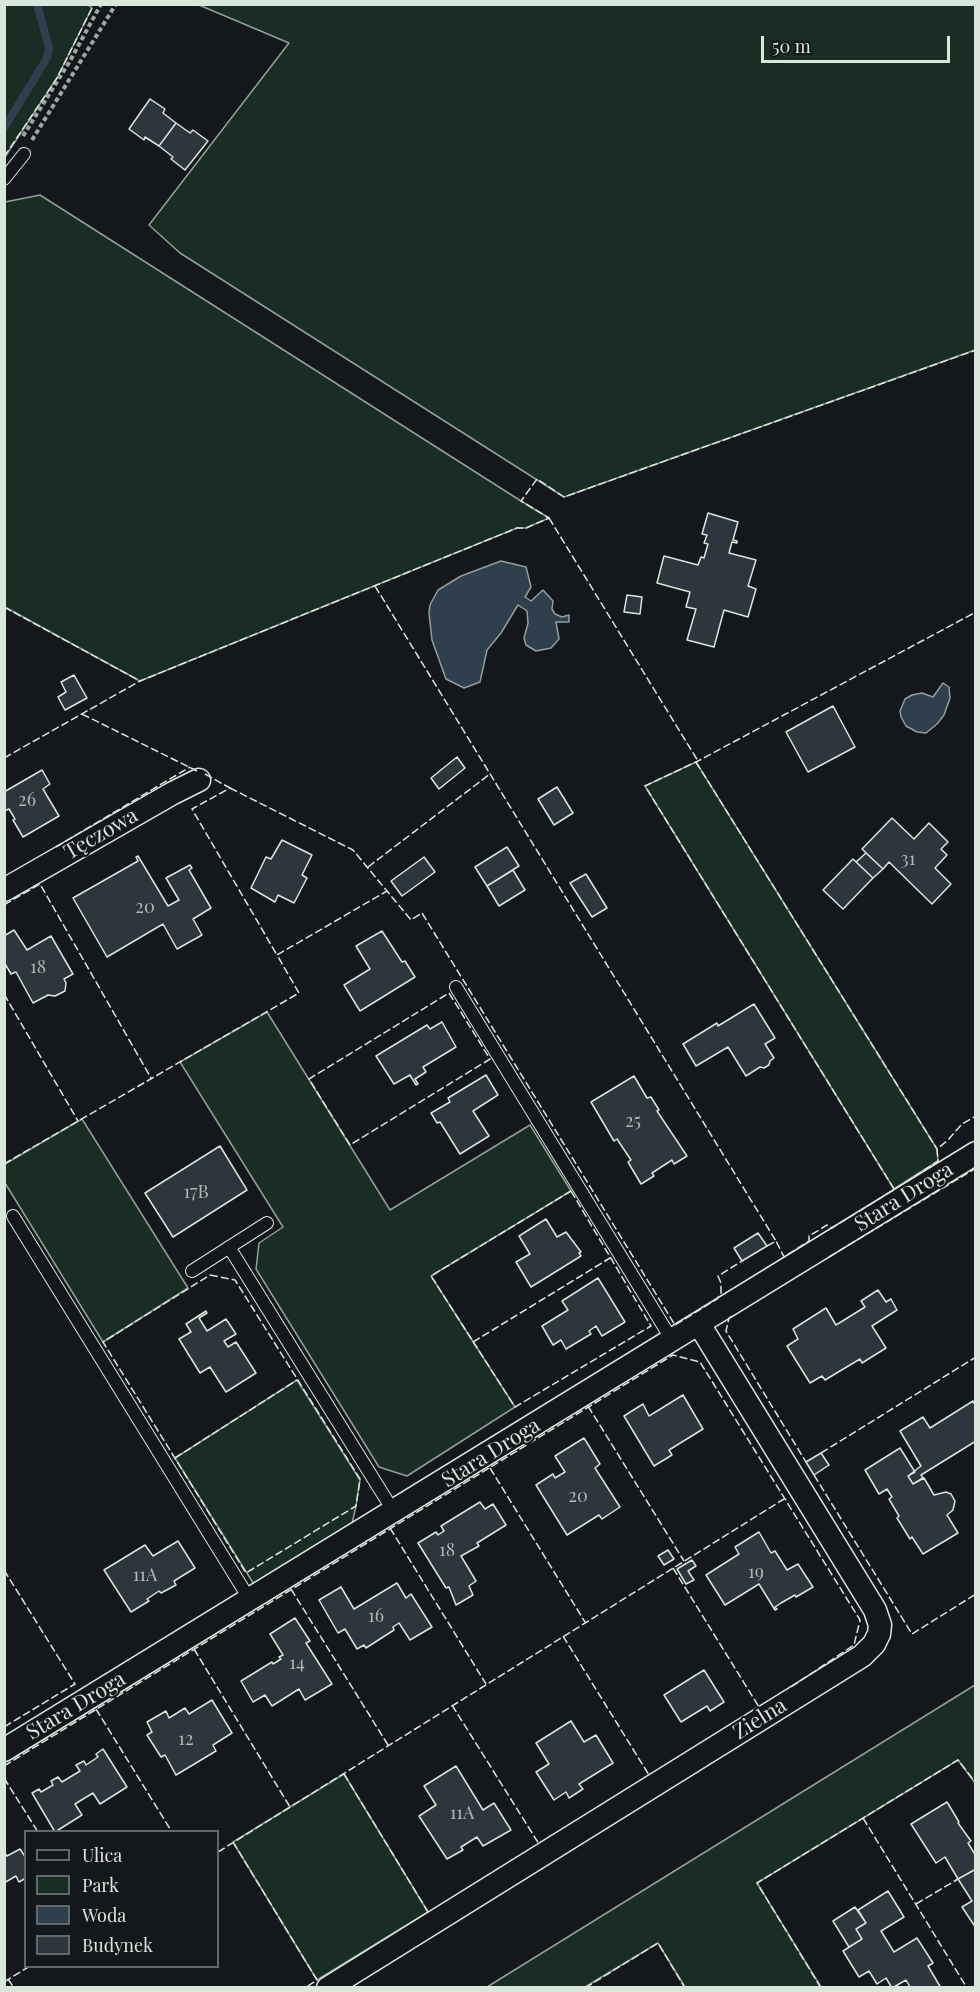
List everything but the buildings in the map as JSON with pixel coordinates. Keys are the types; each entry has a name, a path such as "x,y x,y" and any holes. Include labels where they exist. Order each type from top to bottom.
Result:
{"street":[{"name":"Tęczowa","path":"4,890 199,780"},
{"name":"Stara Droga","path":"4,1750 975,1153"},
{"name":"Zielna","path":"328,1988 862,1656 874,1644 880,1625 875,1610 699,1324"}],"lane":[{"path":"4,178 24,154"},
{"path":"456,987 672,1340"},
{"path":"13,1216 250,1600"},
{"path":"192,1271 267,1223"},
{"path":"228,1247 394,1512"}],"path":[{"path":"24,154 20,140 70,61 102,4"},
{"path":"24,154 116,4"}],"green space":[{"path":"5,4 87,4 92,8 57,78 5,157"},
{"path":"199,5 975,5 975,350 564,497 180,253 149,225 289,43"},
{"path":"40,195 549,518 526,528 517,528 140,681 5,607 5,202"},
{"path":"696,762 937,1149 938,1161 894,1189 645,786"},
{"path":"267,1012 390,1210 530,1125 571,1191 431,1276 515,1407 407,1476 379,1467 256,1269 259,1243 283,1227 180,1062"},
{"path":"82,1119 188,1288 103,1342 5,1183 5,1164"},
{"path":"297,1380 360,1480 356,1506 351,1528 255,1586 175,1458"},
{"path":"975,1685 975,1783 958,1760 757,1883 821,1987 685,1987 658,1943 585,1987 487,1987"},
{"path":"344,1774 428,1912 317,1980 233,1842"}],"water":[{"path":"501,561 526,567 531,587 525,597 531,601 543,590 553,601 552,609 555,614 562,617 569,615 569,622 556,622 559,639 551,648 536,651 526,645 524,638 528,623 527,611 518,605 501,633 487,650 480,682 464,688 446,679 432,640 430,605 438,590 461,576"},
{"path":"943,683 949,687 950,698 944,715 937,724 926,733 917,732 906,726 900,711 905,699 922,693 933,697"}],"waterway":[{"path":"4,128 47,58 49,48 37,4"}],"fence":[{"path":"4,157 57,78 94,4"},
{"path":"4,758 140,681 517,528 526,528 549,518 521,501 537,479 564,497 976,350"},
{"path":"549,518 698,761"},
{"path":"375,586 776,1241"},
{"path":"4,607 140,681"},
{"path":"894,1189 645,786 698,761 976,612"},
{"path":"82,714 197,771"},
{"path":"696,762 937,1149"},
{"path":"56,847 190,767"},
{"path":"205,774 230,788 192,809 277,955"},
{"path":"368,867 490,774"},
{"path":"230,788 353,850 411,920 422,913 675,1325 717,1299 721,1293 718,1276 742,1261"},
{"path":"4,905 40,884 151,1078"},
{"path":"4,1164 299,993 277,955 387,891"},
{"path":"449,993 490,1059 350,1145 309,1079 449,993"},
{"path":"4,994 78,1121"},
{"path":"767,1246 776,1241 784,1257 809,1241 809,1236 827,1225 832,1228 895,1189 938,1161 937,1149 962,1124 976,1116"},
{"path":"829,1257 976,1168"},
{"path":"571,1191 651,1326 515,1407 431,1276 571,1191"},
{"path":"473,1342 610,1258"},
{"path":"210,1275 235,1280 360,1479 356,1506 246,1573 103,1342 210,1275"},
{"path":"732,1316 729,1318 726,1331 806,1462"},
{"path":"4,1766 673,1355 700,1362 860,1620 854,1645 788,1689"},
{"path":"821,1453 976,1357"},
{"path":"175,1458 297,1380"},
{"path":"588,1406 684,1561"},
{"path":"490,1468 585,1622"},
{"path":"814,1475 912,1634 976,1594"},
{"path":"219,1851 784,1499"},
{"path":"390,1528 486,1684"},
{"path":"673,1568 759,1707"},
{"path":"4,1570 75,1684 4,1727"},
{"path":"291,1589 388,1745"},
{"path":"563,1636 649,1775"},
{"path":"194,1649 290,1807"},
{"path":"452,1705 539,1844"},
{"path":"96,1709 171,1830"},
{"path":"821,1988 757,1883 958,1760 976,1783"},
{"path":"344,1774 428,1912 431,1910"},
{"path":"4,1778 37,1830"},
{"path":"863,1818 967,1988"},
{"path":"233,1842 317,1980 305,1988"},
{"path":"916,1904 958,1879"},
{"path":"585,1988 658,1943 685,1988"},
{"path":"4,1982 27,1968"},
{"path":"8,1979 14,1988"}]}
